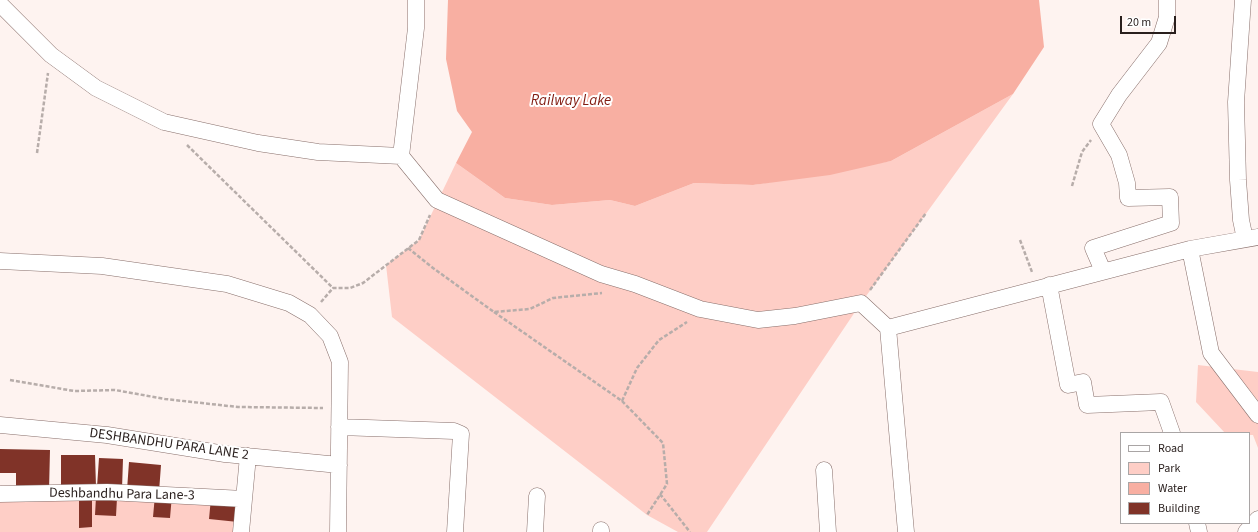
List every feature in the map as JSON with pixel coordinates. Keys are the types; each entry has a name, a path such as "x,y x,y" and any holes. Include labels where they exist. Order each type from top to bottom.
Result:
{"street":[{"path":"416,0 415,35 401,156 437,200 601,274 635,284 700,309 758,320 795,316 861,304 888,328 906,532"},
{"path":"1103,271 1093,248 1171,223 1170,197 1128,198 1127,183 1119,155 1101,124 1159,43 1167,16 1167,0"},
{"path":"888,328 1190,249 1251,238 1241,220 1238,180 1236,102 1243,0"},
{"path":"0,4 51,55 96,88 164,122 209,134 273,146 318,152 401,156"},
{"path":"1190,249 1211,354 1258,416"},
{"path":"0,261 102,266 227,284 289,303 310,315 330,336 340,362 338,532"},
{"path":"1044,286 1068,385 1084,382 1087,405 1161,402 1172,432"},
{"name":"DESHBANDHU PARA LANE 2","path":"0,425 107,435 225,454 339,465"},
{"path":"339,427 454,431 461,434 455,532"},
{"path":"241,532 248,456"},
{"path":"824,470 828,532"},
{"name":"Deshbandhu Para Lane-3","path":"0,494 108,492 244,500"},
{"path":"535,532 537,496"},
{"path":"1246,532 1258,519"}],"path":[{"path":"37,153 51,55"},
{"path":"1072,186 1082,152 1101,124"},
{"path":"186,144 332,288 350,288 363,283 419,240 437,200"},
{"path":"861,304 926,213"},
{"path":"1020,240 1044,286"},
{"path":"408,248 494,312 622,401 663,443 667,484 647,515"},
{"path":"310,315 332,288"},
{"path":"494,312 530,309 553,298 608,293"},
{"path":"622,401 637,368 659,340 698,316 700,309"},
{"path":"10,380 74,391 116,390 165,399 238,407 339,409"},
{"path":"660,494 690,532"}],"green space":[{"path":"1013,94 861,303 707,532 678,532 647,515 392,317 386,265 419,240 456,163 505,198 552,205 610,200 635,206 694,183 754,185 891,161"},
{"path":"1198,365 1258,372 1258,448 1253,435 1250,435 1250,432 1224,432 1196,402"},
{"path":"0,494 243,500 240,532 0,532"}],"water":[{"name":"Railway Lake","path":"448,0 1039,0 1044,47 1013,94 891,161 830,175 753,185 694,183 635,206 610,200 552,205 505,198 456,163 472,132 457,111 446,59"}],"building":[{"path":"0,449 50,450 49,491 16,490 16,473 0,473"},
{"path":"61,455 95,455 96,487 61,487"},
{"path":"99,458 123,459 122,489 97,487"},
{"path":"129,462 161,465 159,492 127,490"},
{"path":"155,495 172,495 170,518 153,517"},
{"path":"79,496 92,496 92,527 79,528"},
{"path":"96,497 117,498 116,516 95,515"},
{"path":"211,498 240,501 238,522 209,519"}]}
